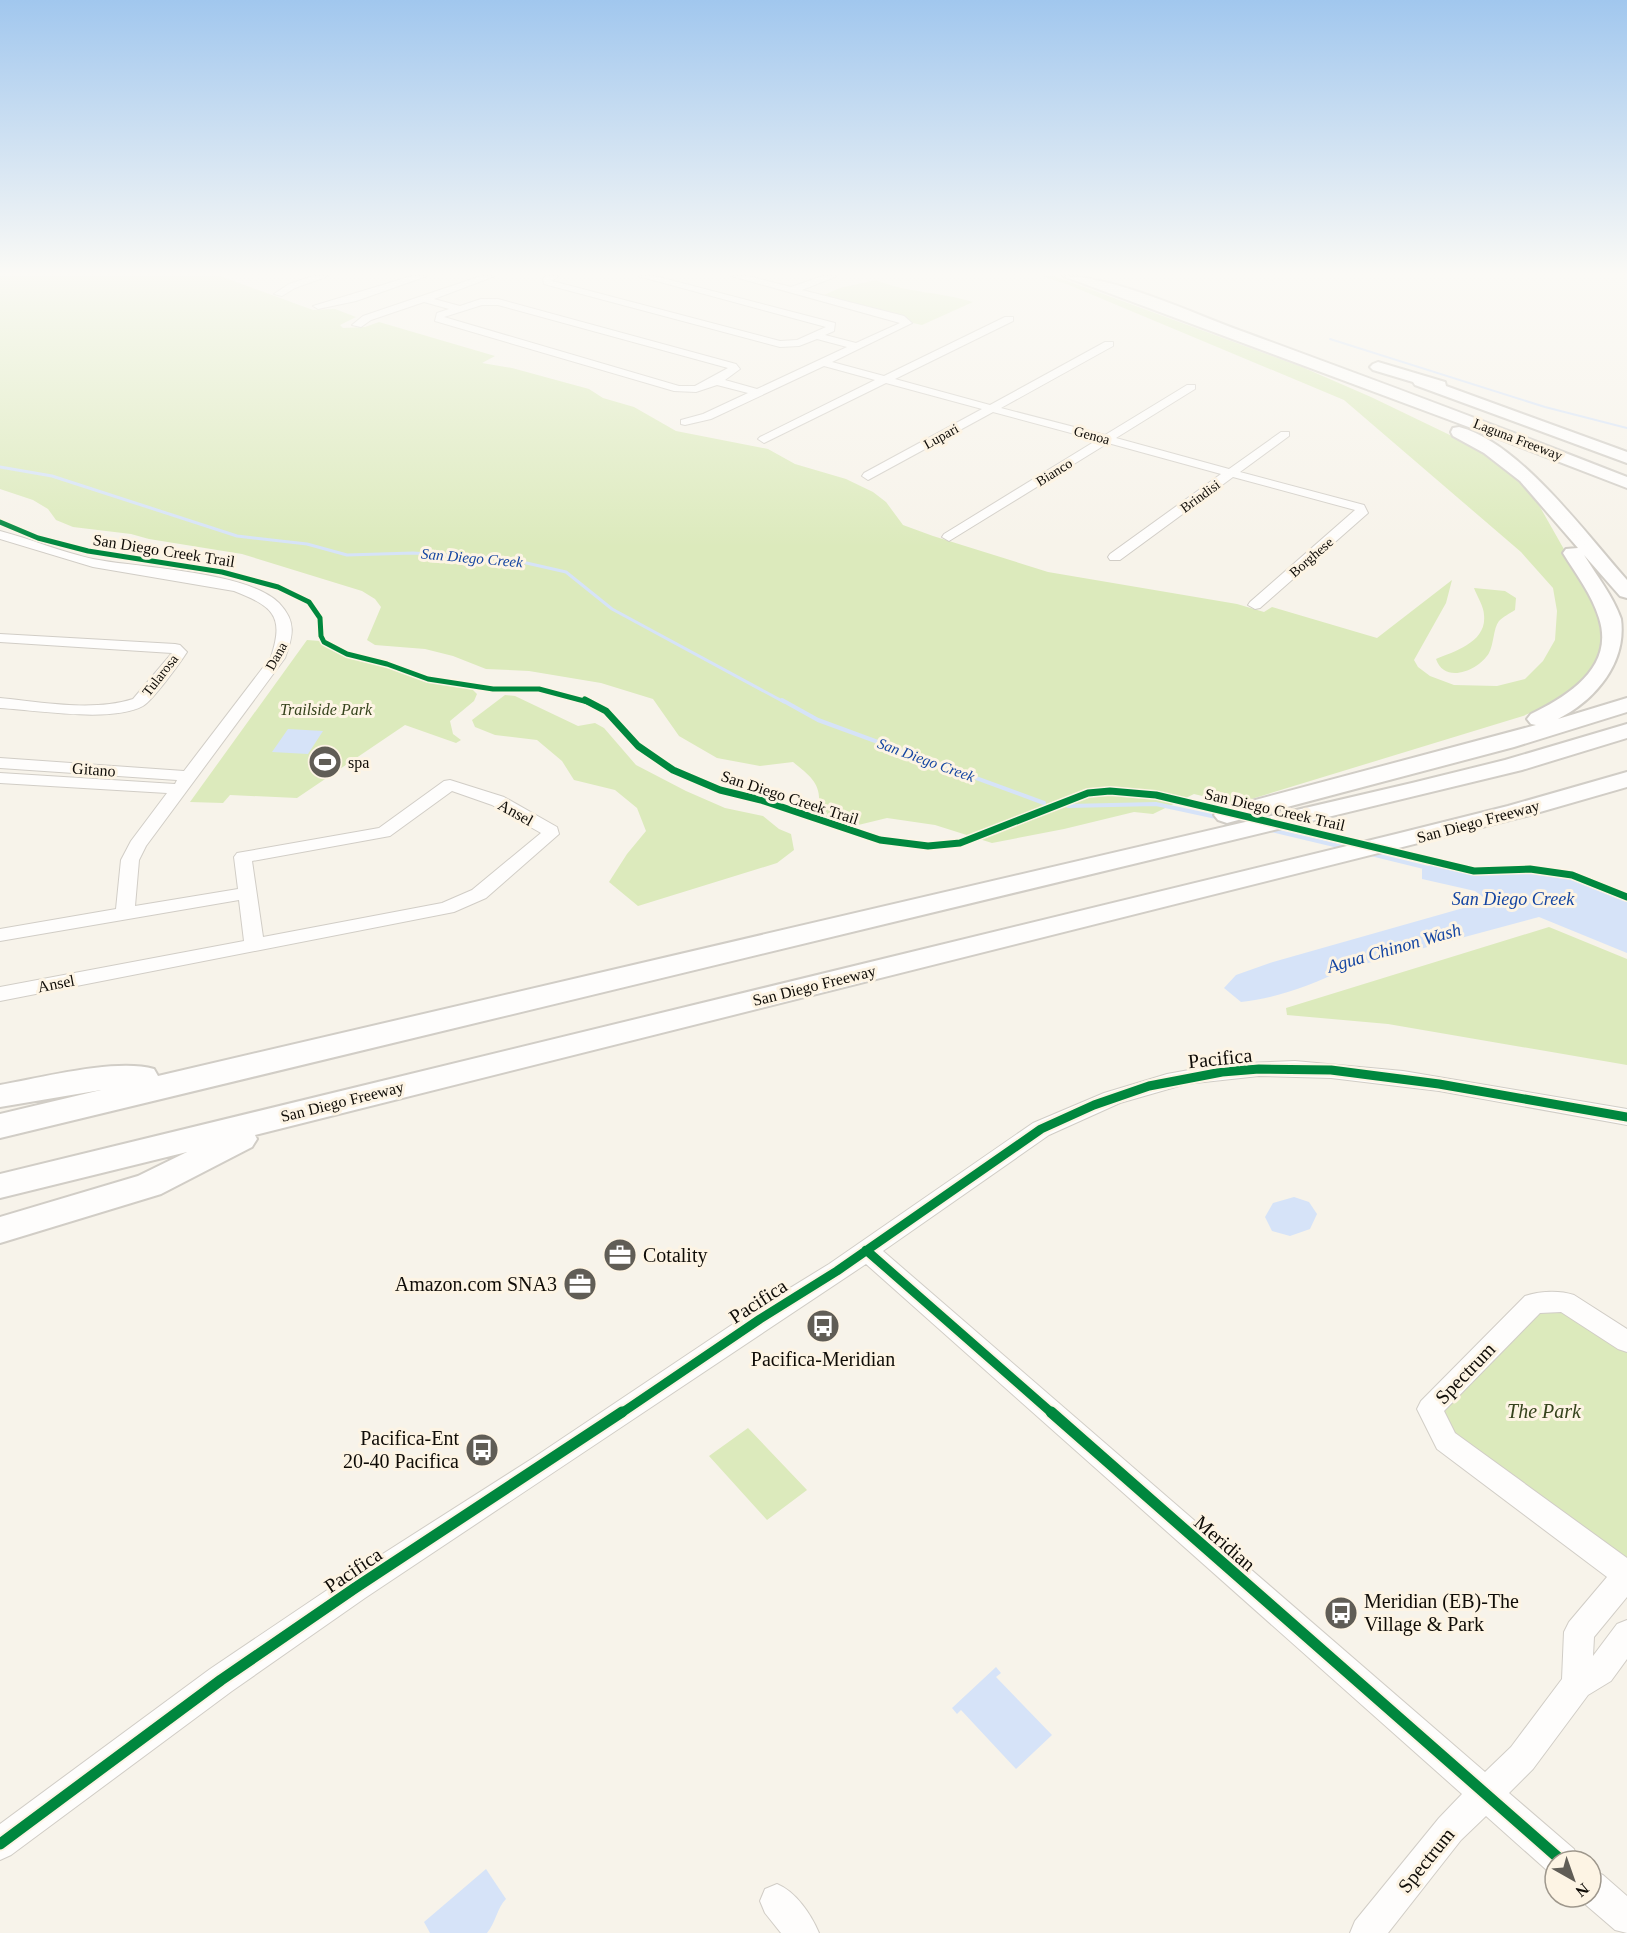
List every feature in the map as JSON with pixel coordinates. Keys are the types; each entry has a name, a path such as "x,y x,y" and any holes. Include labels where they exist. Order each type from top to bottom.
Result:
{"highway":[{"path":"1309,366 1450,427 1504,459 1534,486 1627,592"},
{"name":"Laguna Freeway","path":"1319,366 1627,483"},
{"name":"Laguna Freeway","path":"1375,366 1627,458"},
{"name":"Laguna Freeway","path":"1376,366 1543,420 1627,442"},
{"path":"1406,767 1522,727 1558,711 1590,687 1602,674 1610,659 1613,633 1605,606 1534,486"},
{"path":"1103,863 1192,826 1517,738 1627,705"},
{"path":"0,1126 1480,773 1619,734"},
{"path":"0,1144 1509,782 1619,734"},
{"name":"San Diego Freeway","path":"0,1186 1398,842 1627,779"},
{"path":"0,1096 87,1080 211,1074"},
{"path":"0,1230 149,1185 289,1115"}],"street":[{"path":"600,366 678,389 696,389 716,381 735,369 732,366"},
{"path":"685,422 706,417 817,366"},
{"name":"Genoa","path":"836,366 1360,508"},
{"path":"764,439 913,366"},
{"name":"Lupari","path":"868,476 1068,366"},
{"path":"716,381 759,393"},
{"name":"Bianco","path":"949,537 1191,387"},
{"name":"Brindisi","path":"1115,557 1285,434"},
{"name":"Borghese","path":"1255,605 1362,513 1360,508"},
{"name":"Dana","path":"0,535 92,562 240,587 262,597 276,609 285,623 286,634 278,658 134,852 130,861 125,913"},
{"name":"Tularosa","path":"0,638 175,648 180,652 139,702 131,706 110,709 0,703"},
{"name":"Gitano","path":"0,763 183,783"},
{"name":"Gitano","path":"0,778 183,783"},
{"name":"Ansel","path":"0,994 254,945 460,904 478,894 550,834 550,831 498,801 450,785 384,832 243,857 254,945"},
{"path":"0,935 247,893"},
{"name":"Pacifica","path":"0,1844 222,1680 355,1588 866,1250 1041,1129 1100,1103 1186,1077 1251,1070 1316,1068 1358,1071 1627,1117"},
{"name":"Meridian","path":"866,1250 1548,1849"},
{"name":"Spectrum","path":"1577,1684 1579,1632 1627,1575 1446,1441 1430,1409 1534,1303 1565,1302 1627,1342"},
{"name":"Spectrum","path":"1369,1932 1450,1829 1522,1758 1577,1684 1600,1671 1627,1634"},
{"path":"1603,1897 1627,1918"},
{"path":"777,1901 802,1933"}],"green space":[{"path":"0,366 501,366 589,389 603,398 634,407 676,431 768,449 795,464 846,479 873,492 886,502 903,525 1048,572 1237,604 1264,612 1272,607 1377,638 1452,580 1446,603 1414,660 1418,667 1430,676 1454,685 1497,686 1525,679 1543,661 1555,640 1557,611 1553,588 1521,552 1344,400 1263,366 1300,366 1371,397 1481,450 1525,486 1540,507 1599,611 1602,632 1601,651 1586,679 1573,690 1523,716 1235,804 1194,794 1153,814 1134,812 992,843 935,825 887,818 850,827 817,816 819,797 816,784 793,762 760,766 717,758 679,736 653,699 601,683 529,671 486,669 453,656 425,649 375,645 367,640 381,607 375,599 362,591 242,554 131,534 73,527 56,520 48,509 33,500 0,489"},
{"path":"1474,588 1505,591 1516,598 1515,610 1499,621 1491,649 1484,659 1470,669 1454,673 1440,667 1436,659 1460,649 1475,639 1480,632 1484,624 1484,615"},
{"name":"Trailside Park","path":"307,640 320,641 332,650 425,680 472,689 477,694 474,701 450,721 453,734 461,740 456,743 405,725 297,798 230,795 223,803 190,802"},
{"path":"505,695 515,696 578,726 595,723 604,728 636,765 725,808 763,816 779,829 791,834 794,850 777,863 638,906 609,882 627,854 646,831 637,808 615,790 574,780 562,761 537,740 495,735 475,727 472,720"},
{"path":"1549,927 1627,959 1627,1065 1388,1024 1287,1015 1286,1008"},
{"name":"The Park","path":"1565,1302 1627,1342 1627,1575 1446,1441 1430,1409 1534,1303"},
{"path":"748,1428 807,1490 767,1520 709,1456"}],"water":[{"path":"288,729 323,731 308,754 272,752"},
{"name":"San Diego Creek","path":"1434,863 1476,874 1540,872 1577,880 1627,900 1627,953 1539,917 1342,970 1306,986 1267,998 1241,1002 1224,988 1236,975 1273,962 1488,901 1475,891 1422,879 1422,869"},
{"path":"1294,1197 1309,1202 1317,1214 1310,1229 1290,1236 1272,1231 1265,1217 1273,1203"},
{"path":"996,1667 1001,1673 996,1677 1052,1735 1016,1769 961,1710 957,1714 952,1708"},
{"path":"486,1869 506,1899 487,1933 430,1933 424,1922"}],"waterway":[{"path":"1416,366 1545,407 1627,428"},
{"name":"San Diego Creek","path":"0,467 52,476 237,536 307,544 347,555 413,553 509,559 566,572 612,609 784,702"},
{"name":"San Diego Creek","path":"782,700 818,720 1044,803"},
{"name":"San Diego Creek","path":"1068,806 1156,804 1221,818"},
{"name":"San Diego Creek","path":"1229,820 1248,824"},
{"name":"San Diego Creek","path":"1267,829 1347,848"},
{"name":"San Diego Creek","path":"1367,853 1428,868"}],"cycle path":[{"name":"San Diego Creek Trail","path":"0,522 38,538 88,551 222,572 278,587 309,602 320,618 321,636 324,642 347,654 387,664 428,679 493,689 539,689 580,698 606,711 638,746 673,770 720,790 761,800 880,840 928,846 960,843 1088,793 1110,791 1156,795 1474,871 1530,869 1572,875 1627,897"},
{"path":"0,1844 221,1680 355,1588 543,1466 760,1319 837,1271 1041,1129 1076,1113 1130,1092 1186,1077 1259,1069 1295,1069 1331,1070 1403,1078 1627,1117"},
{"path":"866,1250 1548,1849"}],"place":[{"name":"spa","path":"325,762"},
{"name":"Cotality","path":"620,1255"},
{"name":"Amazon.com SNA3","path":"580,1284"},
{"name":"Pacifica-Meridian","path":"823,1326"},
{"name":"Pacifica-Ent 20-40 Pacifica","path":"482,1450"},
{"name":"Meridian (EB)-The Village & Park","path":"1341,1613"}],"water label":[{"name":"Agua Chinon Wash","path":"1394,948"}]}
